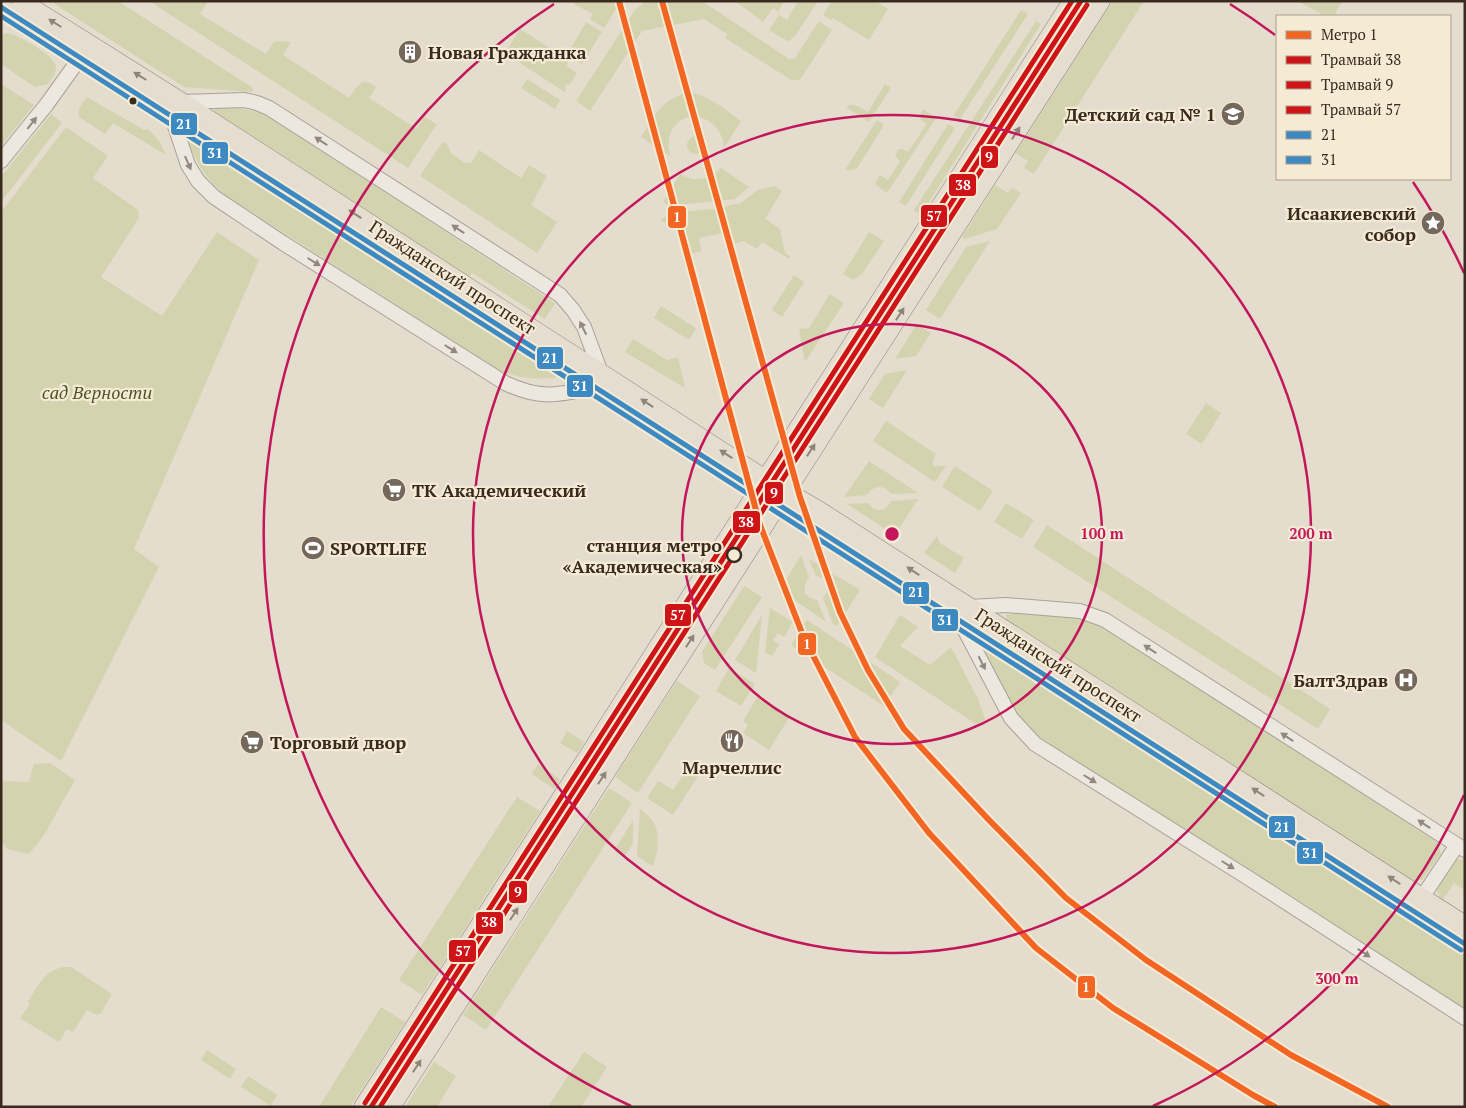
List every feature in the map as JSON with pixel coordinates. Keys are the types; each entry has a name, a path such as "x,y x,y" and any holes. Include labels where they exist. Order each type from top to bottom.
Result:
{"main road":[{"name":"Гражданский проспект","path":"21,1 172,117 598,380 782,498 820,510 964,614 1417,904 1465,944"},
{"path":"363,1107 1072,1"},
{"path":"391,1107 1101,1"},
{"name":"Гражданский проспект","path":"4,8 182,102 598,380"},
{"name":"Гражданский проспект","path":"1417,904 1465,925"}],"street":[{"path":"1,161 85,52"},
{"path":"172,117 188,165 198,181 214,197 283,243 512,387 538,395 556,395 598,380 584,327 560,295 268,108 244,100 182,102"},
{"path":"1417,904 1461,848 1105,620 1080,611 1006,605 964,614 1011,718 1035,744 1250,879 1465,1018"}],"green space":[{"path":"50,1 118,1 253,88 252,92 184,87"},
{"path":"149,1 208,1 200,14 266,54 274,42 291,42 283,55 349,98 360,84 367,82 376,87 369,98 417,129 424,117 437,124 408,168"},
{"path":"621,1 604,28 590,19 593,14 575,5 574,2"},
{"path":"646,1 702,1 789,59 795,58 819,21 832,30 800,80 791,80 725,38 727,34 704,19 642,31 590,111 576,101 635,10"},
{"path":"735,1 784,1 778,12 773,8 763,22"},
{"path":"798,1 818,1 795,36 787,41 769,30 779,15 787,20"},
{"path":"832,1 875,1 888,9 869,40 833,18 831,20 823,15"},
{"path":"1113,1 1144,1 1034,174 1024,168 1028,161 1015,153"},
{"path":"1297,1 1342,1 1335,15 1323,15"},
{"path":"1021,10 1028,14 960,119 954,115"},
{"path":"1036,21 1041,24 921,215 914,210"},
{"path":"586,22 602,32 582,64 567,55"},
{"path":"520,29 569,60 566,66 577,73 570,84 565,85 566,93 505,53"},
{"path":"7,33 19,37 54,61 56,71 48,84 35,87 1,64 1,35"},
{"path":"527,79 560,100 555,109 521,88"},
{"path":"1,84 34,105 1,146"},
{"path":"885,84 891,88 869,122 846,107 854,105 868,112"},
{"path":"692,93 711,100 741,121 724,148 720,134 713,124 703,118 692,117 681,120 673,128 669,140 670,156 641,137 656,114 667,102 673,98"},
{"path":"87,97 144,130 148,129 159,141 166,155 113,123 105,134 79,117 79,109"},
{"path":"217,107 244,109 270,117 555,303 545,319 472,273 468,279 214,116 214,110"},
{"path":"923,109 936,118 887,193 876,185 876,181 880,175 888,180 900,162 895,155 899,149 908,152 927,124 921,120 920,116"},
{"path":"51,114 62,123 1,202 1,177"},
{"path":"877,120 883,124 883,127 857,168 845,170"},
{"path":"948,124 955,128 906,206 899,202"},
{"name":"сад Верности","path":"66,127 108,156 93,178 138,210 139,218 101,277 162,316 217,232 259,260 134,549 159,567 61,761 1,720 1,212"},
{"path":"696,136 702,139 705,145 702,151 696,154 690,151 687,145 690,139"},
{"path":"192,139 555,372 555,378 525,378 497,369 226,196 213,184 200,167 189,145"},
{"path":"446,142 451,153 464,163 472,162 479,150 521,178 529,165 547,176 531,205 557,222 537,253 420,176 441,144"},
{"path":"721,168 749,187 735,199 671,206 663,202 680,174 691,179 702,179 707,178"},
{"path":"995,185 1008,193 1012,188 1021,193 997,229 965,239 962,237"},
{"path":"775,186 782,191 765,219 780,229 785,253 790,256 789,259 762,242 757,249 744,241 727,246 723,233 699,238 701,251 693,253 691,256 681,249 676,228 660,220 670,213 713,209 741,203 758,190"},
{"path":"869,232 884,241 862,274 853,280 843,274"},
{"path":"990,241 940,319 926,310 966,247"},
{"path":"794,275 804,282 782,317 772,310"},
{"path":"830,294 844,303 805,362 799,329 809,328"},
{"path":"661,306 696,328 689,340 654,318"},
{"path":"917,324 931,333 916,356 895,359"},
{"path":"633,339 667,360 678,357 685,388 625,352"},
{"path":"907,370 883,408 869,399 885,374"},
{"path":"1206,403 1221,413 1202,444 1186,434"},
{"path":"886,421 936,454 933,466 946,466 935,482 873,441"},
{"path":"869,461 918,493 891,494 882,487 879,487 872,489 867,495 844,497"},
{"path":"955,466 993,491 980,511 942,487"},
{"path":"918,499 895,535 847,504 868,503 877,510 880,510 889,505 891,501"},
{"path":"1006,503 1034,520 1022,539 994,522"},
{"path":"1047,525 1330,709 1318,729 1033,547"},
{"path":"937,536 940,543 964,558 955,573 924,553"},
{"path":"801,555 809,578 805,585 805,592 809,597 817,600 826,622 780,590"},
{"path":"809,559 860,590 837,626 833,624 823,598 828,588 826,581 816,576"},
{"path":"744,586 762,597 715,670 704,663 702,652"},
{"path":"770,608 793,622 784,637 778,633 773,640 779,645 772,656 765,652"},
{"path":"1016,613 1062,616 1086,620 1114,632 1436,840 1441,853 1422,880 1411,881 1007,623 1006,615"},
{"path":"762,615 756,673 735,660"},
{"path":"900,615 918,627 900,646 930,665 951,647 978,699 985,719 983,722 976,724 875,657"},
{"path":"807,620 900,682 884,706 791,645"},
{"path":"997,650 1465,952 1465,1012 1042,740 1018,715 984,652"},
{"path":"729,668 755,684 741,706 716,691"},
{"path":"677,681 700,696 638,793 615,777"},
{"path":"758,696 790,716 769,750 743,733 748,725 743,721"},
{"path":"567,731 584,742 577,753 560,743"},
{"path":"50,763 75,780 44,835 29,854 7,849 1,840 1,784 5,781 29,782 34,764"},
{"path":"538,764 560,779 554,789 532,774"},
{"path":"689,766 700,773 673,815 647,798 658,781 673,790"},
{"path":"609,788 632,803 486,1030 463,1015"},
{"path":"517,797 540,811 422,995 399,980"},
{"path":"640,809 653,821 656,828 658,839 657,851 652,866 637,856"},
{"path":"633,820 633,843 624,857 614,851"},
{"path":"1465,859 1465,890 1454,883 1442,901 1436,889 1456,860"},
{"path":"63,967 71,967 112,994 101,1013 97,1015 87,1010 73,1032 67,1029 59,1042 20,1018 30,1004 28,1002 42,980 51,972"},
{"path":"381,1007 405,1022 350,1107 319,1107"},
{"path":"207,1050 236,1069 230,1079 201,1060"},
{"path":"584,1052 607,1067 581,1107 551,1107 549,1105"},
{"path":"434,1062 456,1076 437,1107 405,1107"},
{"path":"248,1076 277,1095 271,1106 241,1087"}],"metro line":[{"name":"1","path":"619,1 760,525 804,638 855,737 929,833 1036,948 1113,1008 1275,1107"},
{"name":"1","path":"662,1 800,497 840,612 868,670 904,729 988,819 1066,898 1146,960 1291,1055 1388,1107"}],"tram line":[{"name":"57","path":"365,1103 1072,1"},
{"name":"38","path":"371,1107 1081,1"},
{"name":"9","path":"380,1107 1087,5"}],"transit line":[{"name":"21","path":"1,7 1465,944"},
{"name":"31","path":"1,16 1461,950"}],"place":[{"name":"Новая Гражданка","path":"410,52"},
{"name":"Детский сад № 1","path":"1233,114"},
{"name":"Исаакиевский собор","path":"1433,223"},
{"name":"ТК Академический","path":"394,490"},
{"name":"SPORTLIFE","path":"313,548"},
{"name":"станция метро «Академическая»","path":"734,555"},
{"name":"БалтЗдрав","path":"1406,680"},
{"name":"Марчеллис","path":"732,741"},
{"name":"Торговый двор","path":"252,742"}]}
